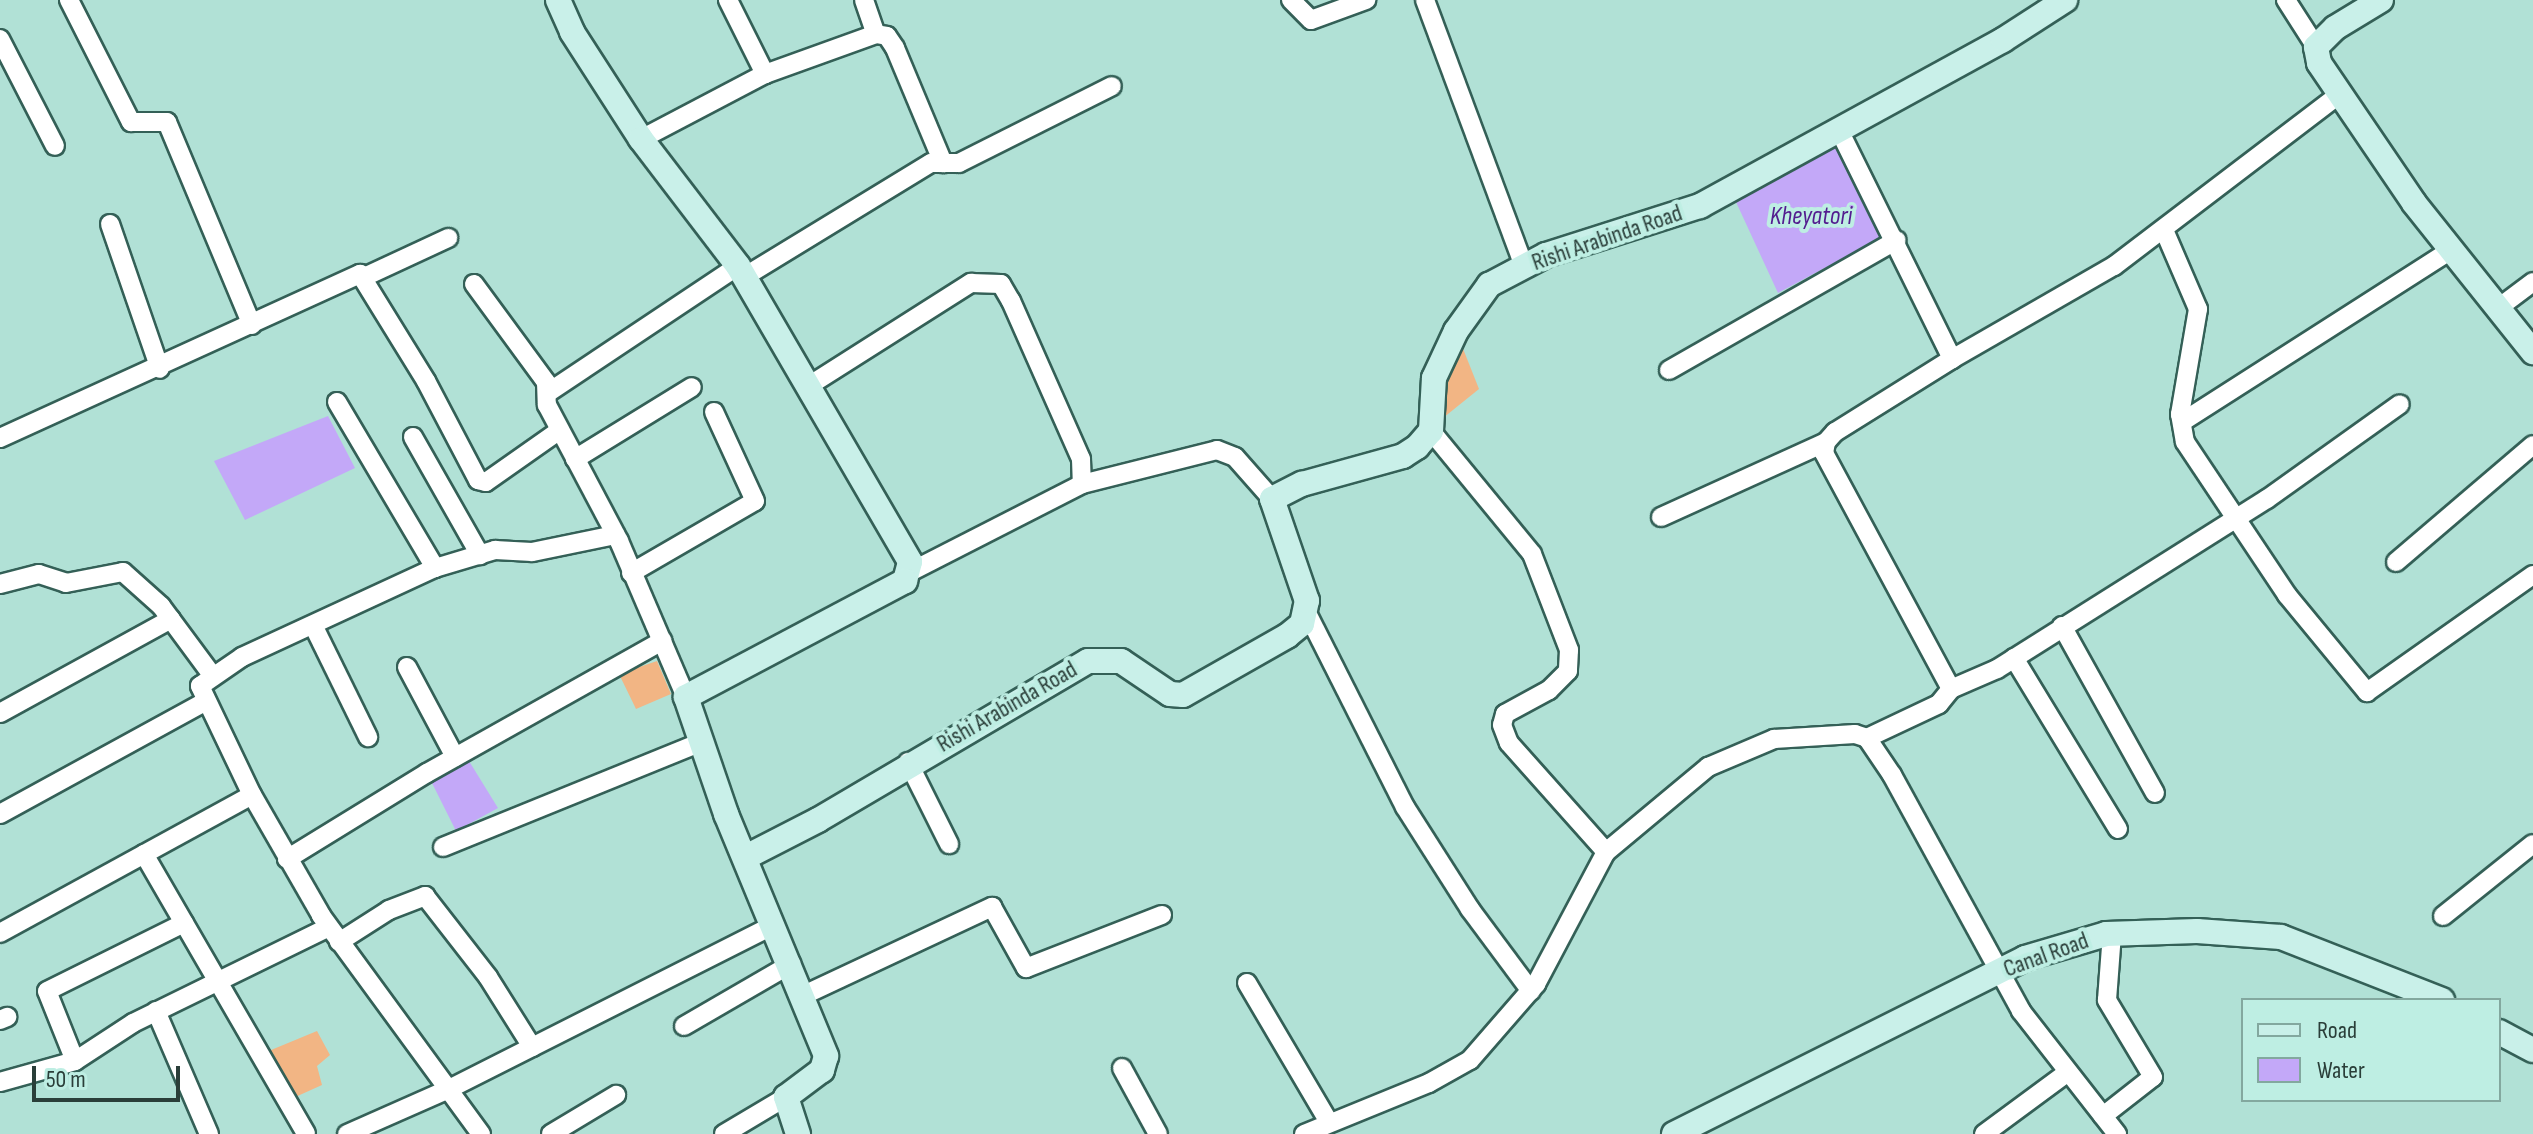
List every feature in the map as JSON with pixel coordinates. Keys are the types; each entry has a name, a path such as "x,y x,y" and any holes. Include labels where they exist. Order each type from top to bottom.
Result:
{"street":[{"path":"69,0 131,122 167,122 252,325"},
{"path":"558,0 572,32 641,139 741,272 810,385 910,562 910,572"},
{"path":"728,0 765,74"},
{"path":"864,0 876,34"},
{"path":"1291,0 1311,20 1366,0"},
{"path":"1425,0 1524,266"},
{"name":"Rishi Arabinda Road","path":"1431,431 1434,378 1456,331 1489,285 1524,266 1700,206 2003,40 2065,0"},
{"path":"2286,0 2316,47 2337,96 2451,250 2533,352"},
{"path":"2316,47 2335,28 2381,0"},
{"path":"641,139 765,74 876,34 887,36 895,48 943,163"},
{"path":"0,39 55,146"},
{"path":"549,392 741,272 931,163 959,163 1112,86"},
{"path":"1661,517 1826,442 1952,359 2114,266 2337,96"},
{"path":"1838,128 1897,240 1952,359"},
{"path":"110,224 160,369"},
{"path":"2164,230 2198,309 2187,353 2182,422 2196,464 2287,595 2367,692 2533,575"},
{"path":"364,277 448,238"},
{"path":"1669,370 1897,240"},
{"path":"2182,422 2451,250"},
{"path":"0,438 160,369 356,274 364,277 478,480 486,482 560,430"},
{"path":"2497,309 2533,282"},
{"path":"810,385 949,293 971,283 1001,284 1081,459 1082,484"},
{"path":"474,284 549,392 547,405 615,535 686,697 746,857 804,995 826,1063 786,1097 724,1134"},
{"path":"575,459 692,387"},
{"path":"337,402 435,568"},
{"path":"1867,738 1939,704 1951,689 2014,658 2233,519 2400,404"},
{"path":"631,573 755,501 714,412"},
{"path":"1272,499 1302,484 1403,456 1431,431 1532,554 1569,650 1568,671 1549,690 1505,714 1502,725 1509,743 1606,852"},
{"path":"413,437 480,555"},
{"path":"1826,442 1824,453 1951,689"},
{"path":"2396,562 2533,445"},
{"path":"686,697 867,603 910,572 1082,484 1217,450 1235,457 1272,499 1307,613 1405,807 1470,909 1531,991"},
{"path":"481,1134 334,934 252,795 200,686 212,675 435,568 504,549 532,552 615,535"},
{"path":"0,584 39,574 66,583 123,572 171,619 212,675"},
{"name":"Rishi Arabinda Road","path":"746,857 818,820 908,762 1088,661 1121,661 1170,694 1183,695 1287,636 1307,613"},
{"path":"0,713 171,619"},
{"path":"313,625 368,737"},
{"path":"2062,626 2155,793"},
{"path":"287,859 455,757 662,641"},
{"path":"2014,658 2118,829"},
{"path":"407,667 455,757"},
{"path":"0,814 206,701"},
{"path":"1304,1134 1429,1083 1470,1060 1531,991 1606,852 1708,767 1774,739 1855,734 1867,738 1973,924 1993,967 2108,1128 2153,1077 2107,1000 2112,934"},
{"path":"443,847 702,742"},
{"path":"908,762 949,844"},
{"path":"0,933 252,795"},
{"path":"2443,916 2533,844"},
{"path":"144,854 306,1134"},
{"path":"0,1082 75,1061 156,1011 216,980 425,896 488,977 532,1047"},
{"path":"804,995 992,907 1026,968 1162,915"},
{"path":"75,1061 47,991 184,923"},
{"path":"347,1134 370,1129 774,925"},
{"name":"Canal Road","path":"1674,1134 1993,967 2074,940 2112,934 2197,931 2281,937 2437,998"},
{"path":"684,1026 791,964"},
{"path":"1247,983 1329,1122"},
{"path":"156,1011 209,1134"},
{"path":"2501,1033 2533,1050"},
{"path":"1122,1068 1158,1134"},
{"path":"1984,1134 2068,1072"},
{"path":"551,1134 616,1095"},
{"path":"786,1097 798,1134"}],"shaded area":[{"path":"1458,336 1479,389 1443,418 1434,378"},
{"path":"657,661 671,694 636,709 619,674"},
{"path":"317,1031 330,1055 317,1066 322,1085 282,1103 259,1055"}],"water":[{"name":"Kheyatori","path":"1835,144 1884,236 1778,293 1736,202"},
{"path":"328,416 355,468 245,520 214,461"},
{"path":"469,761 498,808 456,831 427,773"}]}
